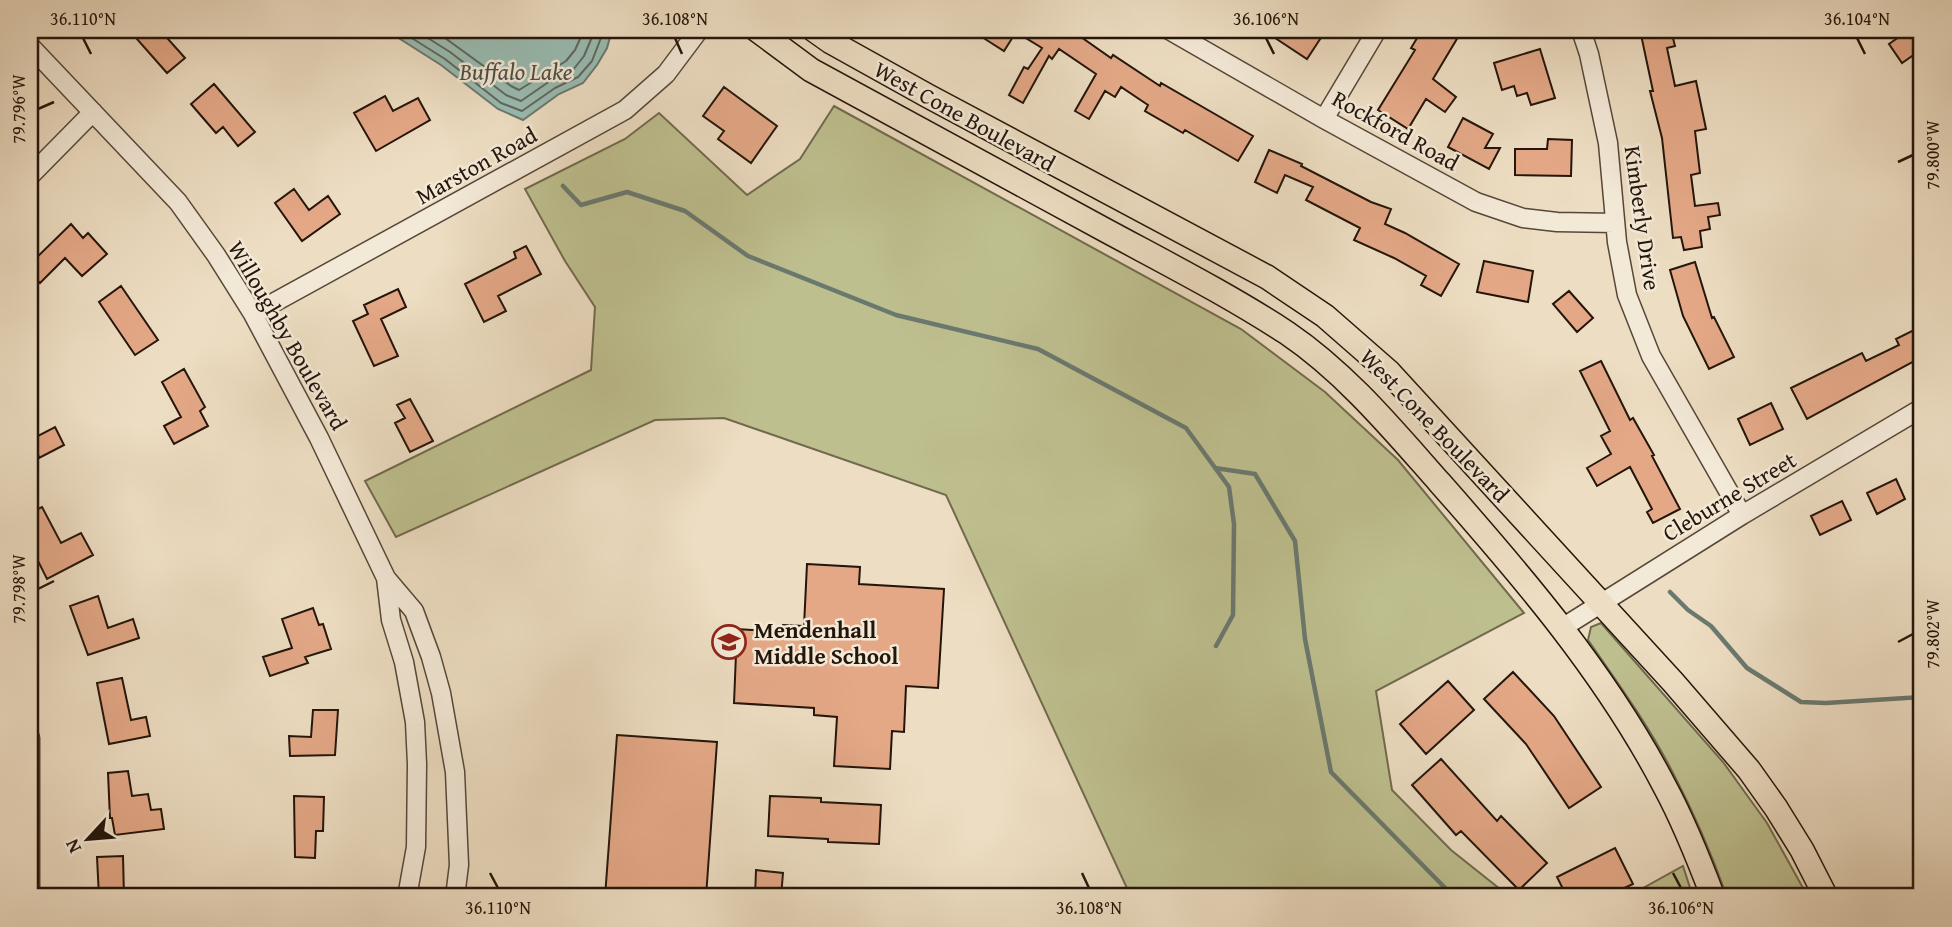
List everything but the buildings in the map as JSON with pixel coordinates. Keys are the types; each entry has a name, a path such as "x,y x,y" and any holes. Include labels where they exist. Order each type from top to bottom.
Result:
{"main road":[{"name":"West Cone Boulevard","path":"757,30 811,70 1207,286 1287,333 1333,368 1405,443 1503,555 1562,628 1631,727 1665,787 1698,856 1713,897"},
{"name":"West Cone Boulevard","path":"814,30 928,96 1267,278 1325,316 1390,372 1602,603 1749,770 1802,850 1826,897"}],"street":[{"name":"Marston Road","path":"253,314 625,110 666,74 699,30"},
{"name":"Rockford Road","path":"1169,30 1476,202 1523,218 1557,222 1615,223"},
{"path":"1324,119 1377,30"},
{"name":"Kimberly Drive","path":"1581,30 1589,54 1608,143 1615,223 1627,295 1651,356 1742,515"},
{"name":"Willoughby Boulevard","path":"30,46 178,202 216,255 253,314 330,460 386,578 414,611 441,693 455,772 459,818 459,865 455,897"},
{"path":"30,176 93,112"},
{"name":"Cleburne Street","path":"1562,628 1742,515 1922,408"},
{"name":"Willoughby Boulevard","path":"386,578 391,620 404,662 415,722 416,847 408,897"},
{"path":"30,738 30,897"}],"green space":[{"path":"834,106 1241,329 1325,392 1398,460 1524,613 1376,691 1392,790 1451,850 1510,897 1131,897 946,495 724,418 655,420 396,537 365,481 591,370 595,307 565,261 525,189 625,139 659,113 747,195 800,159"},
{"path":"1601,623 1723,762 1767,823 1808,897 1727,897 1709,850 1664,756 1588,640 1591,627"},
{"path":"1683,866 1693,897 1627,897"}],"water":[{"name":"Buffalo Lake","path":"386,30 612,30 607,48 583,83 559,94 523,120 498,109 441,65"}],"waterway":[{"path":"563,186 581,205 627,192 685,211 748,256 896,315 1038,349 1186,428 1229,487 1234,524 1233,615 1216,646"},
{"path":"1215,468 1255,474 1295,541 1305,639 1331,772 1454,897"},
{"path":"1670,592 1688,610 1711,626 1747,668 1801,702 1922,697"}],"place":[{"name":"Mendenhall Middle School","path":"729,642"}]}
